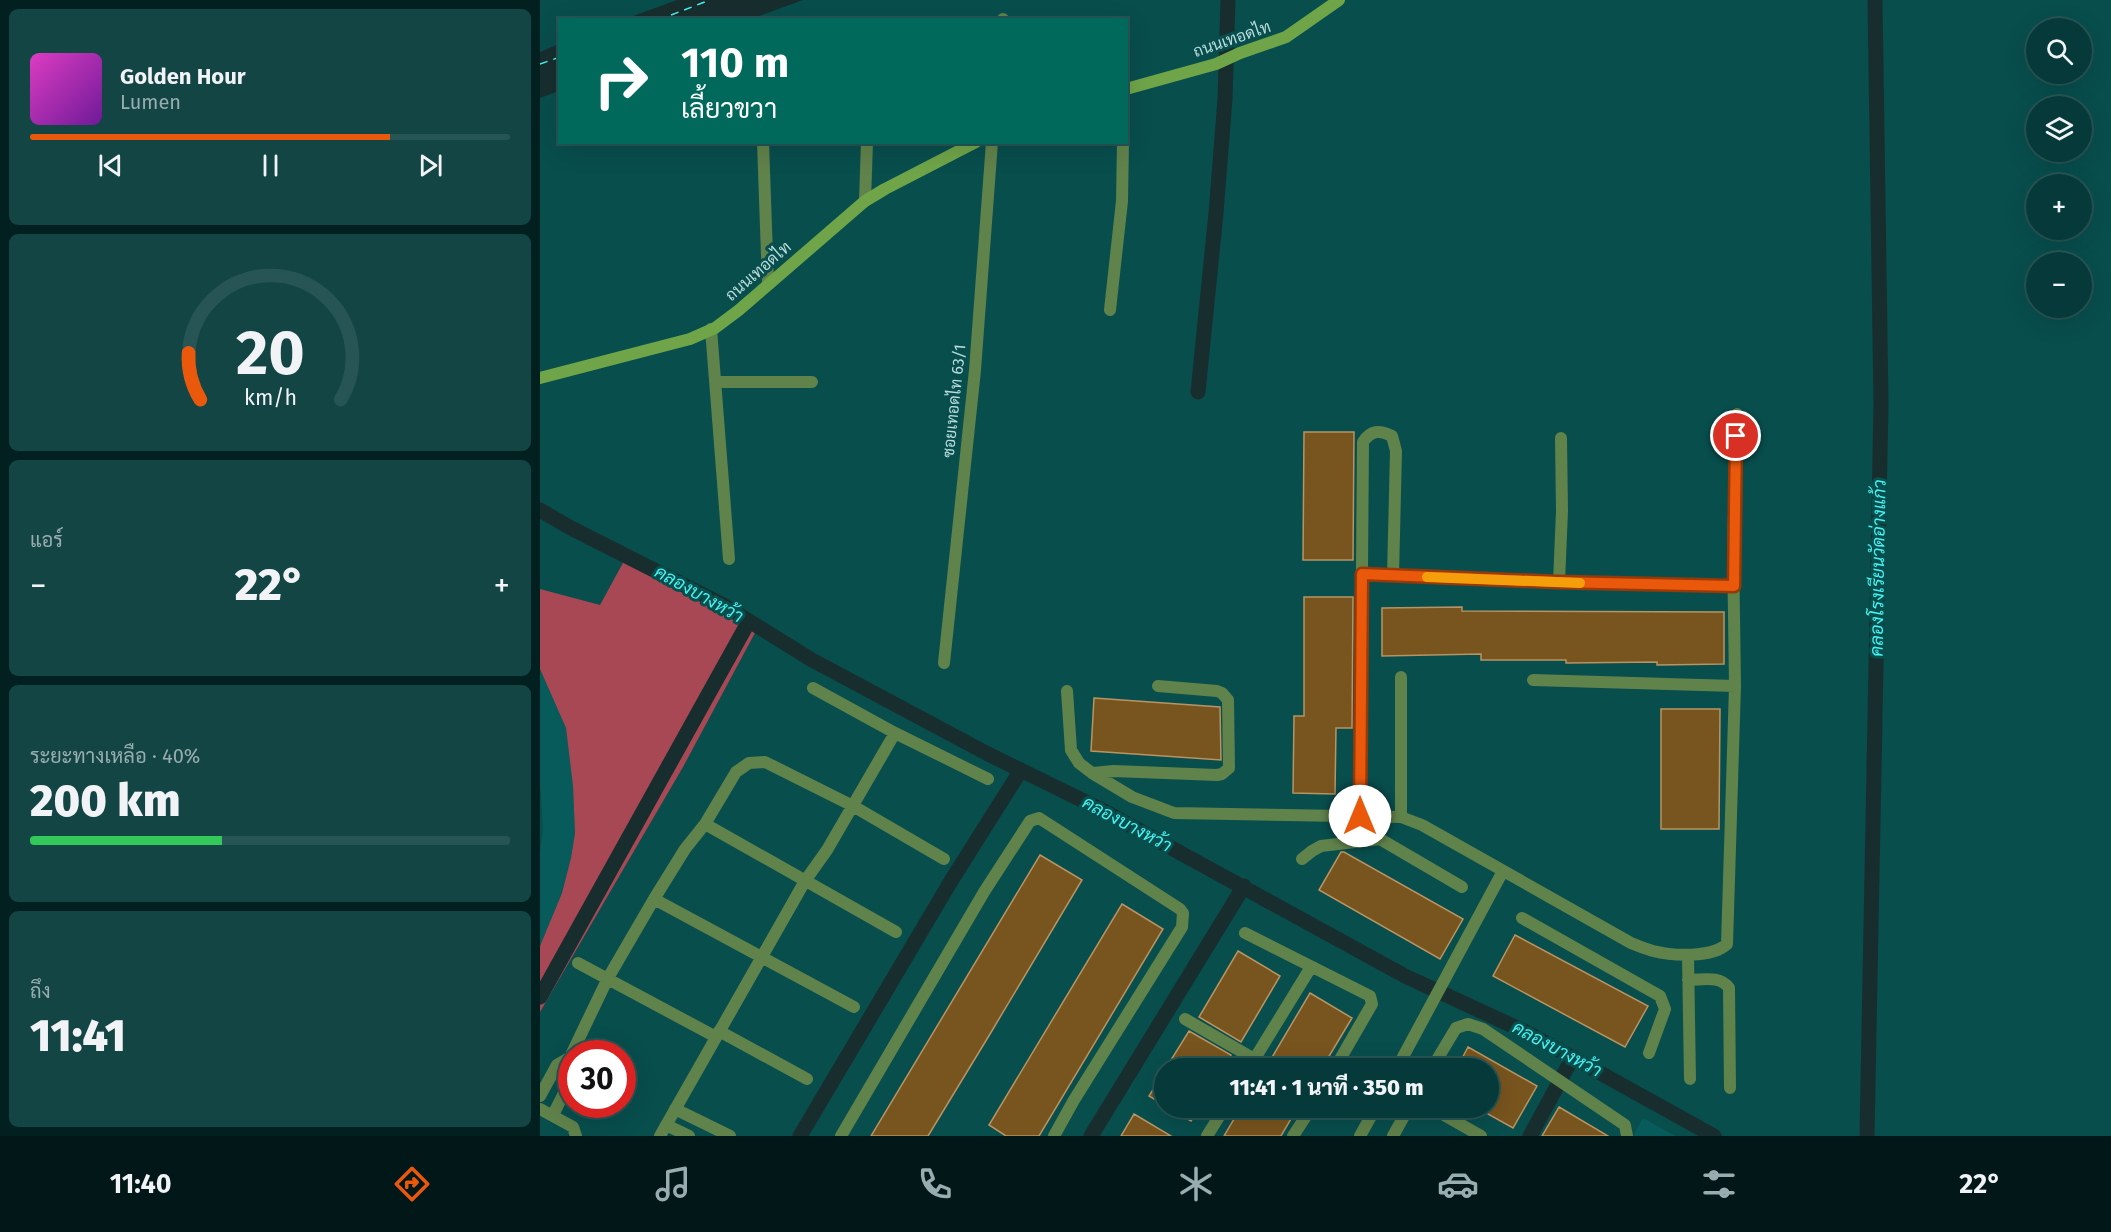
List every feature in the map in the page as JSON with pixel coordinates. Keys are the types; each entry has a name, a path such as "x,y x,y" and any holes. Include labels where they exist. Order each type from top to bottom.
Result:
{"main road":[{"name":"ถนนเทอดไท","path":"1128,88 1221,62 1286,37 1339,0"},
{"name":"ถนนเทอดไท","path":"540,378 690,339 711,329 739,310 865,201 972,144"}],"street":[{"path":"763,144 768,284"},
{"path":"865,201 867,144"},
{"name":"ซอยเทอดไท 63/1","path":"944,663 975,370 992,144"},
{"path":"1110,310 1122,201 1123,144"},
{"path":"711,329 729,559"},
{"path":"715,382 812,382"},
{"path":"1067,691 1071,750 1079,763 1132,797 1174,813 1401,817 1422,825 1631,943 1653,951 1688,955 1720,950 1727,944 1735,686 1737,414"},
{"path":"1360,816 1363,442 1369,434 1376,431 1392,436 1396,452 1393,576"},
{"path":"1558,582 1562,511 1561,438"},
{"path":"1362,574 1734,586"},
{"path":"1401,677 1401,817"},
{"path":"1533,680 1735,686"},
{"path":"1092,773 1113,771 1217,775 1229,768 1228,700 1225,695 1217,691 1158,686"},
{"path":"813,688 895,733 988,779"},
{"path":"689,1136 663,1130 806,881 827,850 895,733"},
{"path":"580,1040 608,978 654,899 685,849 705,824 736,771 749,763 765,762 853,806 944,859"},
{"path":"841,1136 984,892 1030,821 1036,818 1044,820 1183,913 1182,927 1053,1136"},
{"path":"705,824 896,932"},
{"path":"1302,860 1321,846 1380,839 1462,887"},
{"path":"1402,1058 1503,871"},
{"path":"654,899 854,1007"},
{"path":"1522,918 1660,996 1665,1009 1649,1053"},
{"path":"1245,933 1370,996 1372,1004 1341,1058"},
{"path":"1688,955 1690,1078"},
{"path":"578,963 807,1079"},
{"path":"1255,1058 1311,968"},
{"path":"1688,981 1717,979 1729,988 1730,1088"},
{"path":"1185,1019 1244,1058"},
{"path":"1438,1058 1456,1028 1468,1024 1483,1029 1625,1125 1627,1136"},
{"path":"540,1095 558,1065"},
{"path":"553,1115 558,1105"},
{"path":"540,1109 573,1127 576,1136"},
{"path":"675,1109 730,1136"},
{"path":"1207,1136 1218,1118"},
{"path":"1293,1136 1305,1118"},
{"path":"1360,1136 1370,1118"},
{"path":"1393,1136 1403,1118"},
{"path":"1449,1118 1481,1136"}],"shaded area":[{"path":"677,0 803,0 754,18 628,18"},
{"path":"558,44 558,91 540,98 540,52"},
{"path":"624,561 756,631 683,767 540,1012 540,946 562,893 575,833 573,786 566,728 540,669 540,589 600,605"},
{"path":"540,669 566,728 573,786 575,833 562,893 540,946 540,852 543,829 540,780"},
{"path":"1643,1118 1676,1136 1633,1136"}],"building":[{"path":"1304,432 1354,432 1353,560 1303,560"},
{"path":"1304,597 1353,597 1352,728 1336,728 1335,794 1293,793 1294,716 1304,716"},
{"path":"1462,607 1462,611 1724,612 1724,664 1657,665 1657,662 1566,663 1566,660 1481,660 1481,654 1382,656 1382,608"},
{"path":"1094,698 1220,707 1221,760 1091,751"},
{"path":"1661,709 1720,709 1719,829 1661,829"},
{"path":"1341,852 1463,919 1440,959 1319,890"},
{"path":"1040,855 1082,880 990,1034 928,1136 871,1136"},
{"path":"1122,904 1163,929 1039,1136 1006,1136 989,1125"},
{"path":"1515,935 1648,1006 1625,1047 1493,976"},
{"path":"1238,951 1280,976 1241,1042 1199,1017"},
{"path":"1310,993 1352,1018 1328,1058 1272,1058"},
{"path":"1189,1031 1231,1055 1229,1058 1172,1058"},
{"path":"1468,1047 1487,1058 1462,1058"},
{"path":"1499,1065 1537,1086 1513,1128 1495,1118 1499,1118"},
{"path":"1154,1088 1154,1099 1149,1096"},
{"path":"1559,1107 1608,1136 1542,1136"},
{"path":"1134,1114 1171,1136 1121,1136"},
{"path":"1235,1118 1292,1118 1281,1136 1224,1136"}],"waterway":[{"path":"1198,392 1225,99 1228,0"},
{"name":"คลองโรงเรียนวัดอ่างแก้ว","path":"1867,1136 1881,403 1875,0"},
{"name":"คลองบางหว้า","path":"540,510 725,606 812,660 988,754 1104,811 1405,976 1528,1033 1714,1136"},
{"path":"540,997 749,621"},
{"path":"800,1136 951,881 1021,770"},
{"path":"1091,1136 1244,886"},
{"path":"1530,1136 1573,1057"}],"ferry route":[{"path":"663,18 710,0"},
{"path":"540,64 558,58"}],"slow traffic":[{"path":"1427,577 1580,583"}],"route":[{"path":"1360,816 1362,574 1734,586 1736,436"}]}
